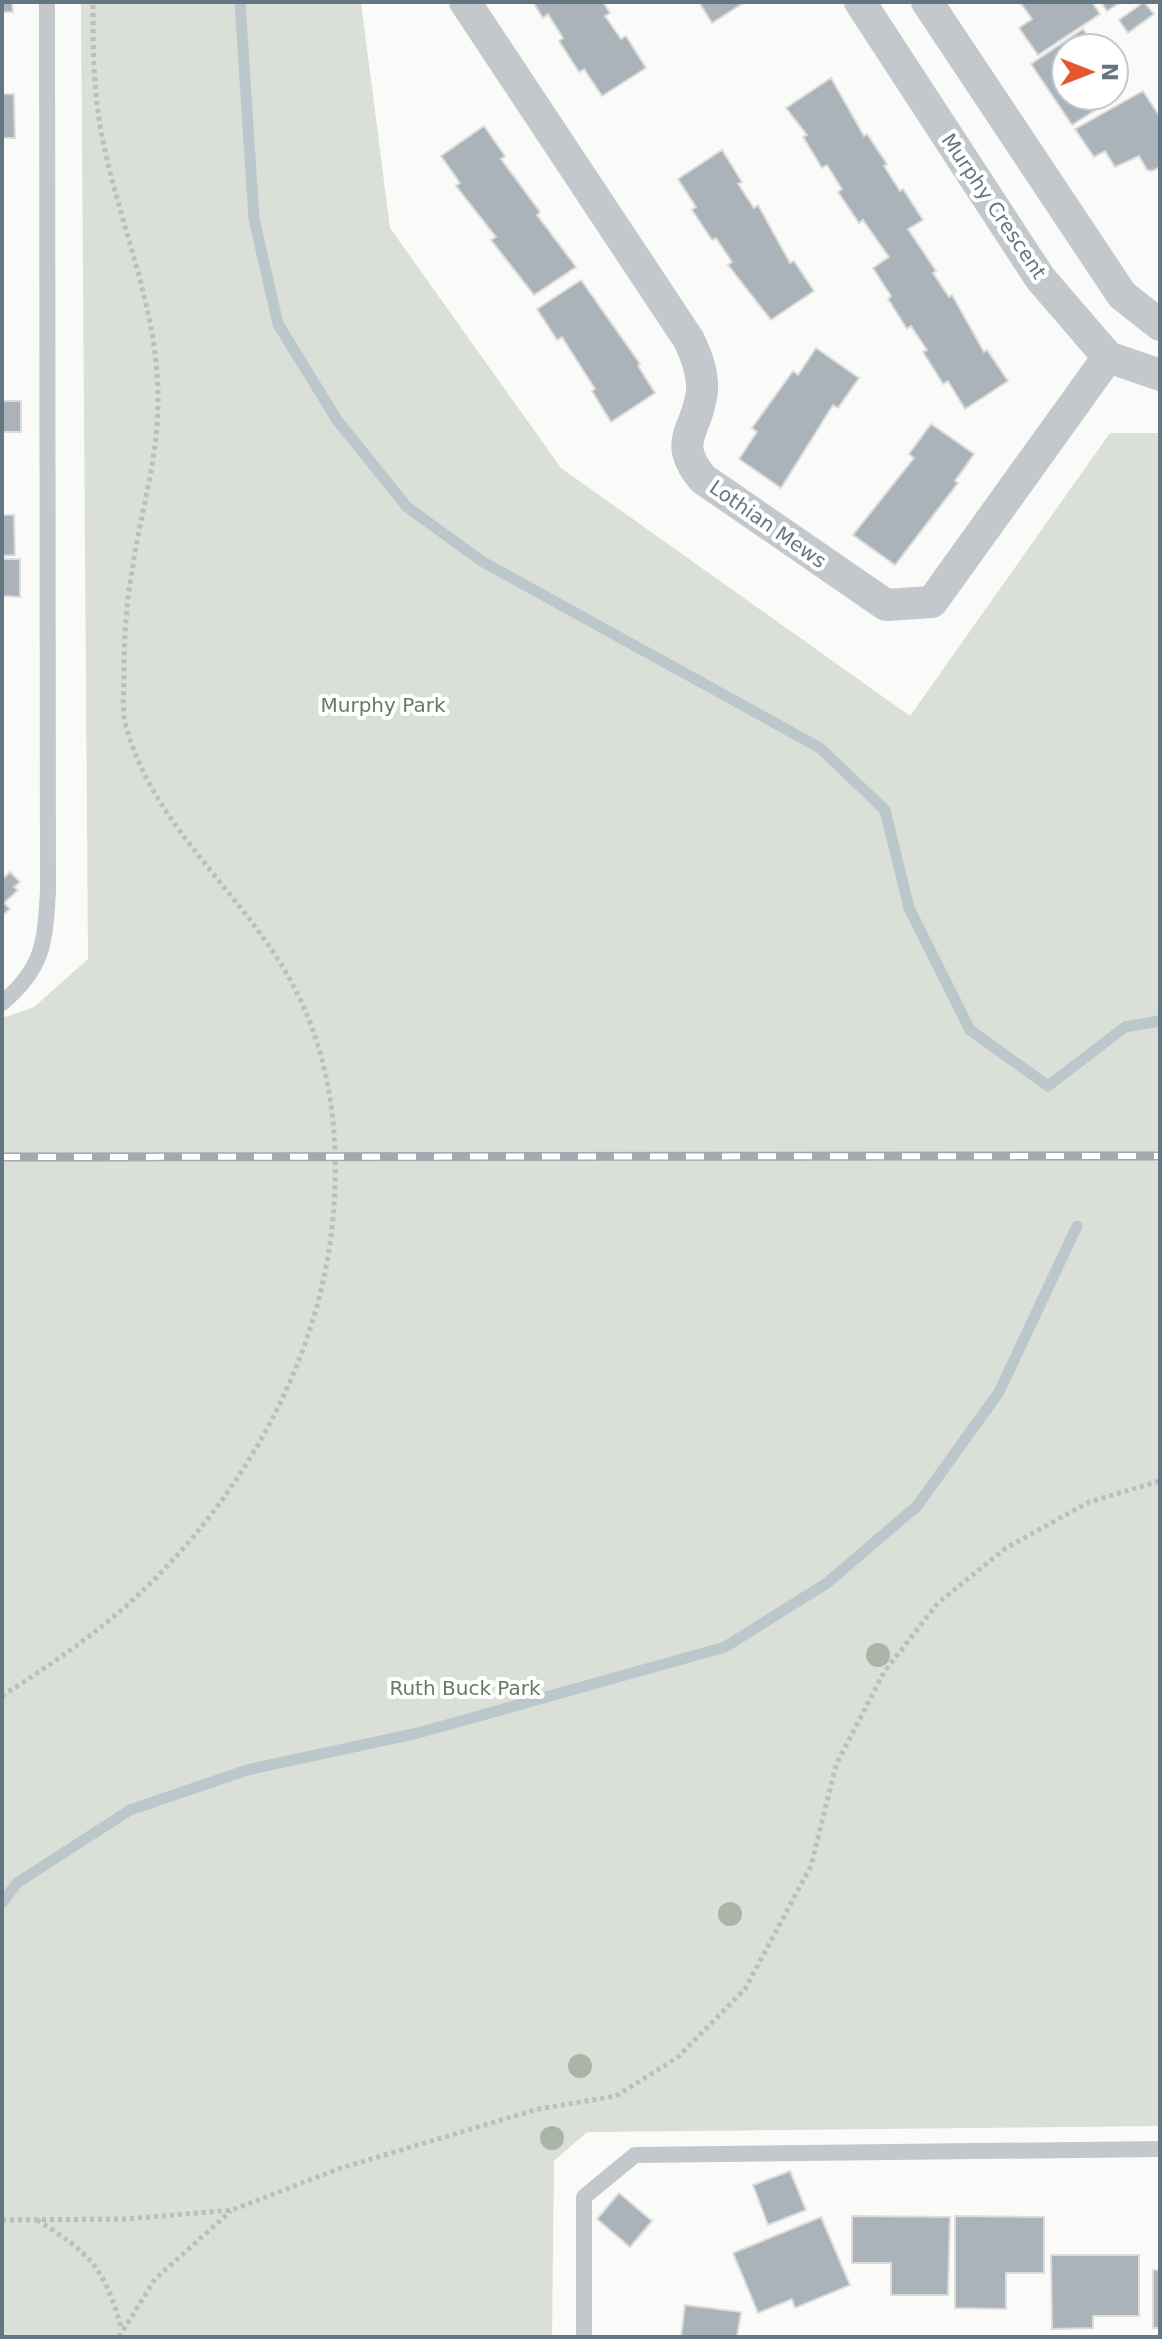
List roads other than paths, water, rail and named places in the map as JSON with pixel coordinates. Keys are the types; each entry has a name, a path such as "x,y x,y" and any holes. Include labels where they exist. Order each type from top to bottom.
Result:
{"street":[{"name":"Lothian Mews","path":"465,2 689,340 698,360 702,387 699,410 685,441 688,462 703,479 886,605 932,602 1108,357"},
{"name":"Murphy Crescent","path":"860,2 1040,278 1108,357"},
{"path":"927,2 1122,295 1160,325"},
{"path":"1108,357 1160,375"}],"lane":[{"path":"2,1003 26,983 45,946 48,891 47,2"},
{"path":"584,2337 584,2197 635,2155 1160,2149"}],"waterway":[{"path":"240,2 254,219 278,324 337,420 407,507 483,562 820,748 885,810 909,908 970,1030 1048,1086 1125,1027 1160,1021"},
{"path":"2,1903 17,1883 130,1810 247,1770 418,1733 725,1647 827,1583 917,1506 999,1392 1077,1226"}],"railway":[{"path":"2,1157 1160,1156"}],"park label":[{"name":"Murphy Park","path":"383,705"},
{"name":"Ruth Buck Park","path":"465,1688"}]}
